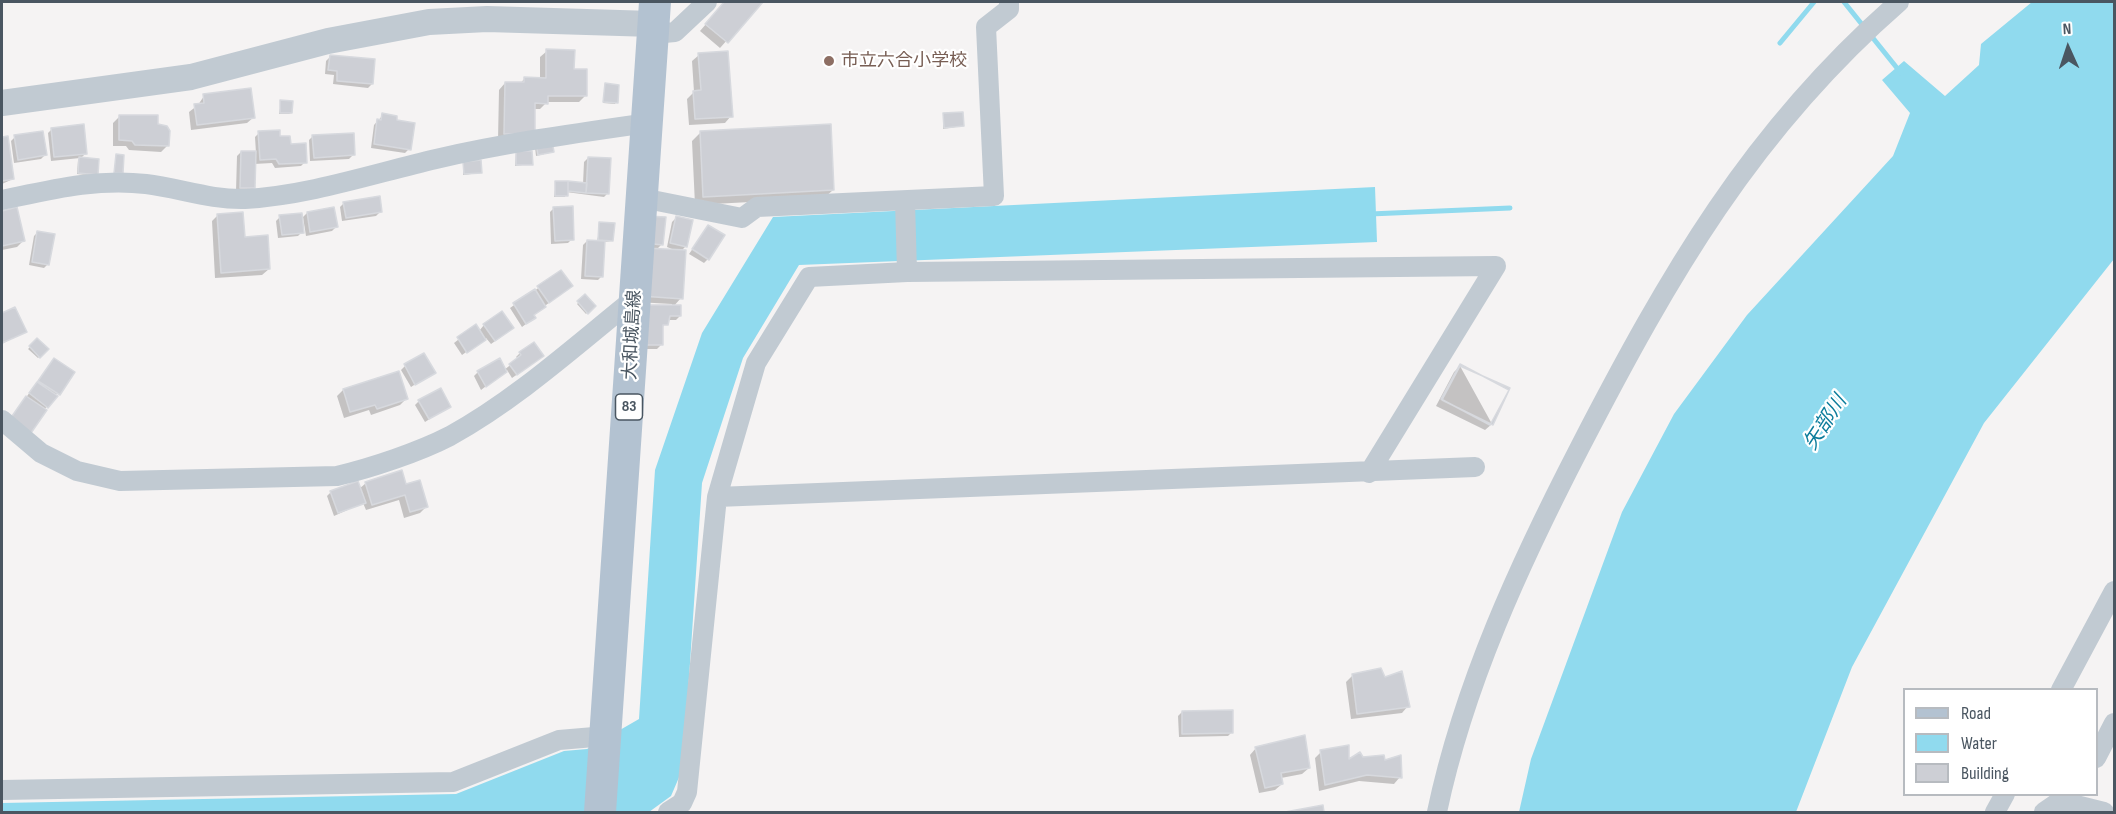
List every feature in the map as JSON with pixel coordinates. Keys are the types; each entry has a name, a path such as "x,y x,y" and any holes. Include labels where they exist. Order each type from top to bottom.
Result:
{"main road":[{"name":"大和城島線","path":"600,813 654,20"}],"street":[{"path":"2,103 191,76 328,41 429,22 487,19 654,20 675,32 707,2"},
{"path":"642,198 742,218 757,207 994,196 986,27 1009,9 1009,2"},
{"path":"1437,813 1449,752 1463,711 1536,532 1658,300 1703,227 1778,124 1868,28 1899,2"},
{"path":"2,200 75,185 111,182 147,184 204,196 244,199 335,186 437,158 647,123"},
{"path":"905,201 907,264"},
{"path":"668,813 682,803 687,792 717,497 756,363 809,276 907,264 1496,266 1369,473"},
{"path":"2,420 50,457 77,471 120,482 337,476 360,471 448,437 509,398 634,298"},
{"path":"717,497 1369,473 1475,467"},
{"path":"2062,688 2115,591"},
{"path":"2098,756 2115,723"},
{"path":"2,790 453,782 559,740 606,736"},
{"path":"1995,813 2004,796"},
{"path":"2044,813 2046,809 2060,801 2075,799 2104,813"}],"water":[{"name":"矢部川","path":"2032,2 2114,2 2114,259 1984,423 1852,667 1796,812 1519,812 1531,759 1622,512 1674,414 1747,315 1893,156 1910,113 1882,80 1904,61 1945,96 1979,65 1981,44"},
{"path":"1375,187 1377,242 799,265 743,358 702,483 683,768 671,796 649,812 2,812 2,803 456,794 564,751 587,749 639,719 655,470 702,333 773,217"}],"building":[{"path":"724,2 763,2 728,43 705,24"},
{"path":"546,49 575,50 574,69 587,69 587,96 548,96 548,104 535,103 535,134 504,134 505,82 524,82 524,77 546,78"},
{"path":"728,51 733,117 695,119 693,91 701,90 698,53"},
{"path":"330,55 375,59 373,84 337,81 337,71 328,70"},
{"path":"605,83 619,85 618,103 603,102"},
{"path":"251,88 255,118 197,125 194,104 204,103 203,94"},
{"path":"280,100 293,101 292,113 280,113"},
{"path":"963,112 964,126 944,128 943,113"},
{"path":"382,113 397,116 397,120 415,123 411,150 374,144 377,119 381,120"},
{"path":"119,115 158,115 158,124 167,126 170,131 169,146 135,145 132,141 119,140"},
{"path":"84,124 87,154 54,157 51,128"},
{"path":"831,124 834,190 703,197 700,131"},
{"path":"280,130 280,136 290,136 291,144 306,143 307,163 279,164 276,159 260,160 258,131"},
{"path":"43,131 47,155 18,160 14,135"},
{"path":"354,133 355,155 314,158 312,135"},
{"path":"8,136 14,179 2,181 2,137"},
{"path":"552,141 554,152 538,155 536,144"},
{"path":"241,151 256,151 255,188 240,188"},
{"path":"516,151 532,151 533,165 516,165"},
{"path":"116,154 124,155 123,173 114,173"},
{"path":"79,157 99,159 98,175 78,173"},
{"path":"588,157 611,158 609,194 586,193"},
{"path":"481,160 482,173 464,174 463,162"},
{"path":"555,181 568,181 568,196 555,196"},
{"path":"568,181 587,183 586,193 568,191"},
{"path":"380,196 382,212 346,218 343,202"},
{"path":"573,206 574,240 555,241 553,207"},
{"path":"17,207 25,241 2,246 2,211"},
{"path":"334,207 338,227 310,232 307,212"},
{"path":"243,212 245,237 268,235 270,269 221,273 217,214"},
{"path":"302,213 304,233 282,235 279,215"},
{"path":"646,216 666,217 663,245 643,243"},
{"path":"676,216 693,220 687,247 670,243"},
{"path":"599,222 615,223 613,241 598,240"},
{"path":"708,225 725,235 709,260 692,249"},
{"path":"37,231 55,234 49,265 32,262"},
{"path":"587,240 605,241 603,277 585,276"},
{"path":"644,248 686,250 683,299 641,296"},
{"path":"561,270 573,286 549,303 537,286"},
{"path":"535,289 546,307 534,315 536,318 526,324 513,303"},
{"path":"585,294 596,306 588,314 577,301"},
{"path":"638,305 681,305 681,316 670,316 668,325 663,325 663,345 638,345"},
{"path":"15,307 27,332 2,343 2,313"},
{"path":"502,311 514,328 495,341 483,324"},
{"path":"476,324 486,340 467,353 457,337"},
{"path":"37,338 49,349 40,358 29,346"},
{"path":"534,342 544,356 517,375 509,364 521,355 519,352"},
{"path":"424,353 436,373 415,385 404,364"},
{"path":"54,358 75,372 60,395 38,381"},
{"path":"500,358 507,372 486,387 477,371"},
{"path":"1460,364 1509,390 1490,425 1441,399"},
{"path":"1460,366 1510,388 1493,425 1442,400"},
{"path":"399,371 408,399 377,409 375,405 350,412 343,389"},
{"path":"37,382 58,396 48,408 29,393"},
{"path":"441,388 451,407 429,419 418,400"},
{"path":"26,396 47,410 31,433 10,419"},
{"path":"402,470 406,484 420,480 428,507 410,512 405,495 372,505 365,482"},
{"path":"358,481 366,503 338,513 330,491"},
{"path":"1381,668 1385,677 1402,671 1410,707 1357,714 1352,674"},
{"path":"1233,710 1233,733 1182,734 1182,711"},
{"path":"1305,735 1310,768 1281,773 1283,784 1265,788 1255,747"},
{"path":"1349,745 1349,759 1360,752 1363,757 1384,755 1385,760 1401,755 1402,778 1367,775 1325,785 1320,750"},
{"path":"1323,805 1324,812 1285,812"}],"waterway":[{"path":"1780,43 1814,2"},
{"path":"1844,2 1901,73"},
{"path":"1370,214 1510,208"}],"place":[{"name":"市立六合小学校","path":"829,61"}]}
